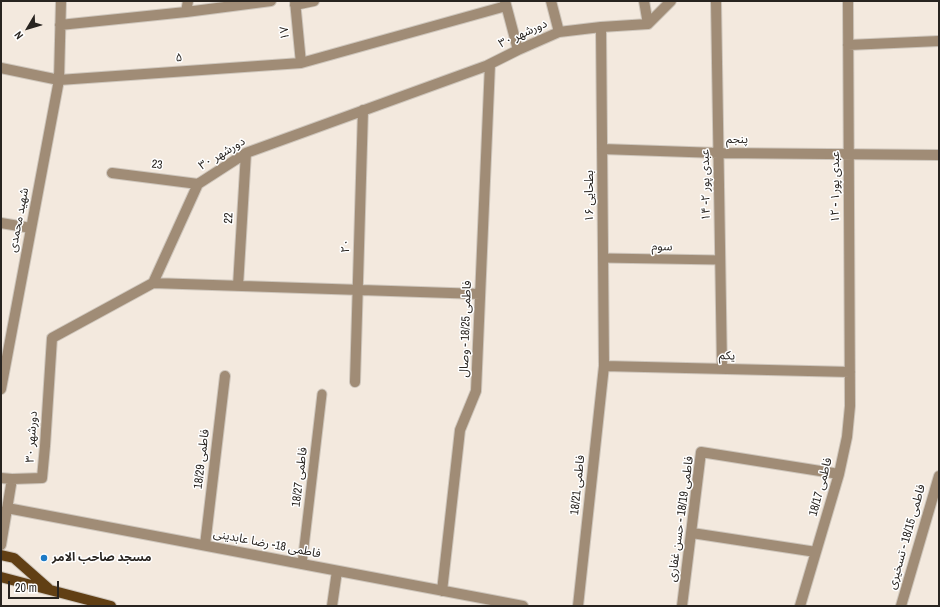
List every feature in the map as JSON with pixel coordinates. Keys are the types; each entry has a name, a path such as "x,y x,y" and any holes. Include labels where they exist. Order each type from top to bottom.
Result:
{"main road":[{"path":"1,555 14,558 50,589"},
{"path":"1,577 111,606"}],"street":[{"name":"شهید محمدی","path":"1,389 3,370 59,80 61,1"},
{"path":"186,12 188,1"},
{"path":"60,25 186,12 271,1"},
{"path":"295,3 314,1"},
{"path":"551,1 559,32"},
{"path":"644,1 648,24"},
{"path":"648,24 670,1"},
{"name":"عبدی پور ۲- ۱۴","path":"716,1 722,369"},
{"name":"عبدی پور۱ - ۱۲","path":"848,1 850,372"},
{"name":"۱۷","path":"295,3 301,63"},
{"path":"506,4 518,50"},
{"name":"۵","path":"1,68 59,80 301,63 506,4"},
{"name":"دورشهر ۳۰","path":"12,480 42,478 46,446 52,338 153,283 198,184 246,153 490,64 559,32 601,27 648,24"},
{"name":"بطحایی ۱۶","path":"601,27 604,366"},
{"path":"848,44 939,41"},
{"name":"فاطمی 18/25 - وصال","path":"442,591 460,430 476,391 490,64"},
{"name":"۲۰","path":"355,382 363,110"},
{"name":"پنجم","path":"602,149 718,153 939,155"},
{"name":"22","path":"238,286 246,153"},
{"name":"23","path":"112,173 198,184"},
{"path":"1,223 31,228"},
{"path":"153,283 480,294"},
{"name":"یکم","path":"604,366 850,372"},
{"name":"فاطمی 18/21","path":"578,606 604,366"},
{"name":"فاطمی 18/17","path":"800,606 839,474 847,437 850,406 850,372"},
{"name":"فاطمی 18/29","path":"205,545 225,376"},
{"name":"فاطمی 18/19 - حسن غفاری","path":"682,606 701,452 839,474"},
{"name":"فاطمی 18/15 - تسخیری","path":"901,606 939,476"},
{"path":"1,478 12,480 1,545"},
{"name":"فاطمی 18- رضا عابدینی","path":"7,508 523,606"},
{"path":"692,533 816,552"},
{"path":"332,606 337,571"}],"lane":[{"name":"سوم","path":"603,258 720,260"},
{"name":"فاطمی 18/27","path":"302,564 322,394"}],"place":[{"name":"مسجد صاحب الامر","path":"44,558"}]}
